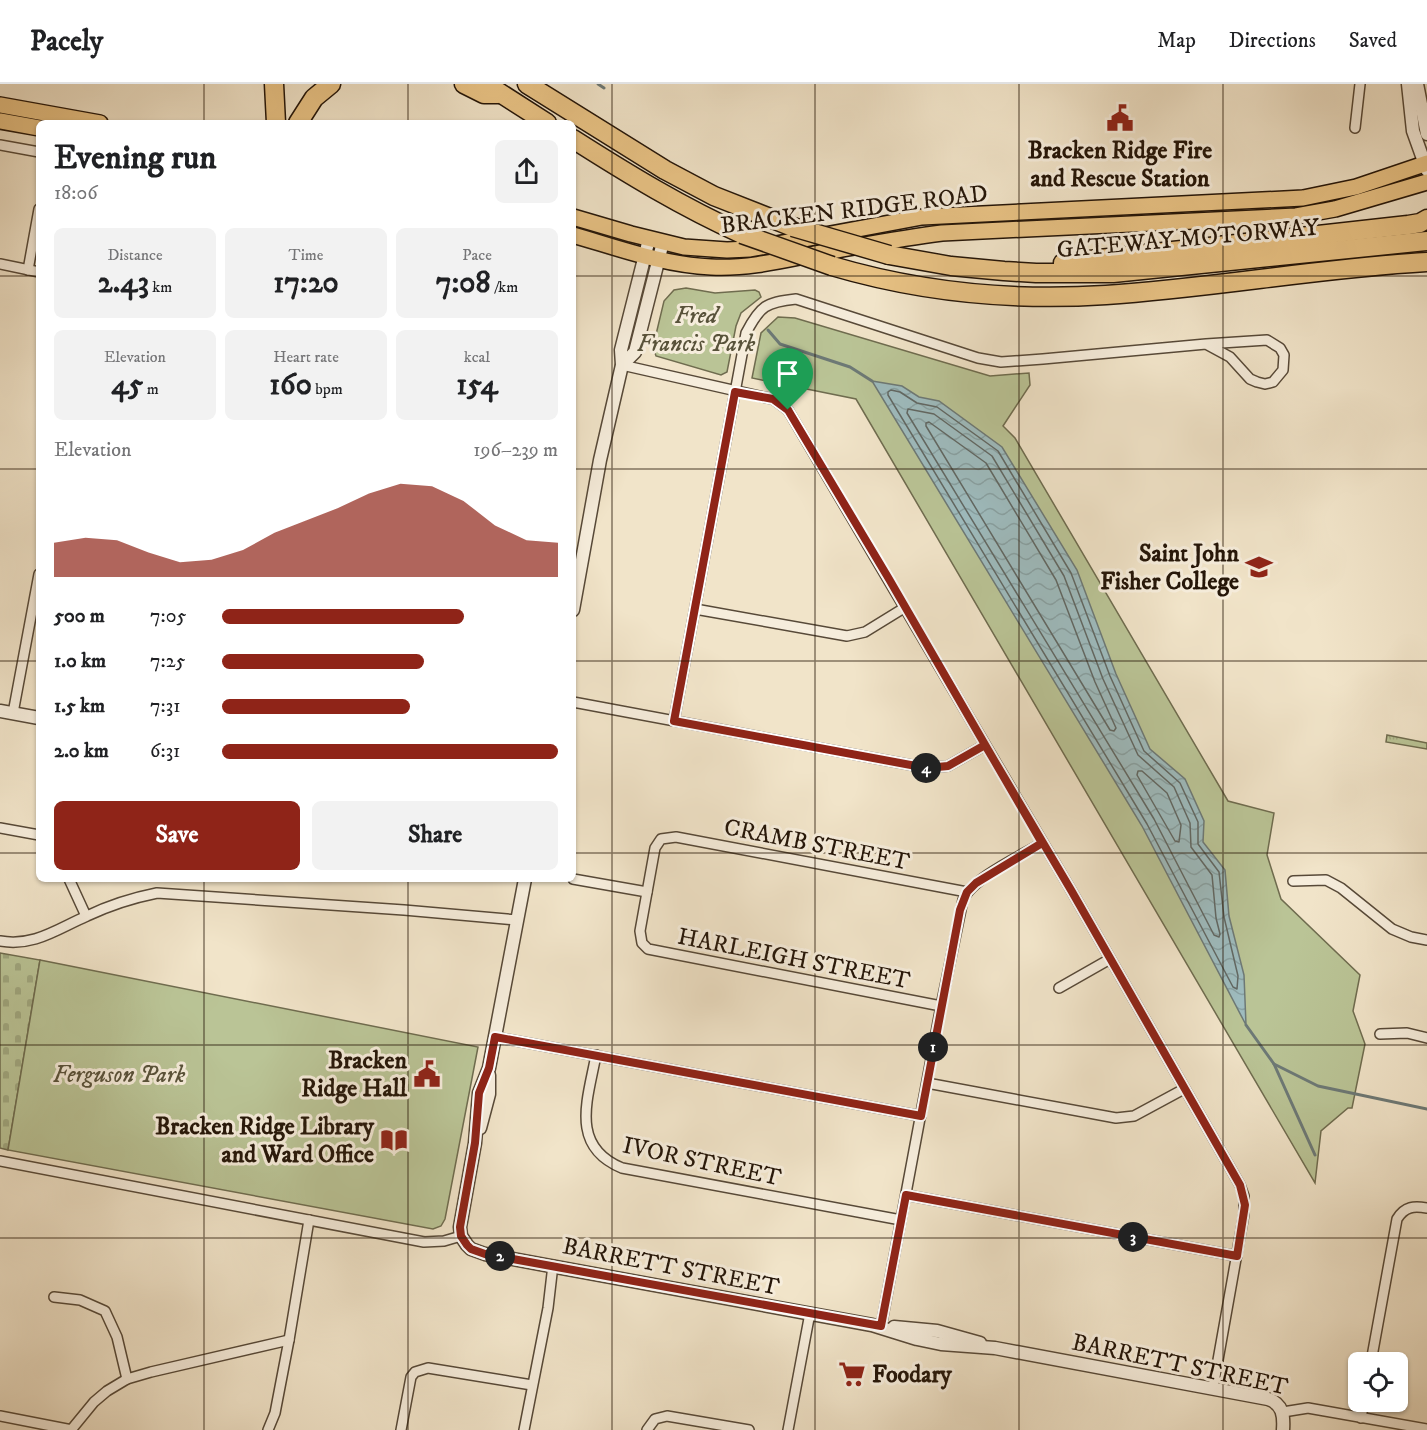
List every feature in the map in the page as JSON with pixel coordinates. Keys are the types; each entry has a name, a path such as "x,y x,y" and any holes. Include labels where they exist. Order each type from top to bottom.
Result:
{"highway":[{"path":"272,119 274,84"},
{"path":"303,120 314,98 331,84"},
{"path":"464,84 484,94 503,94"},
{"path":"486,84 543,120"},
{"name":"GATEWAY MOTORWAY","path":"526,84 665,170 714,196 793,227 890,255 951,266 1036,273 1136,271 1427,241"},
{"name":"GATEWAY MOTORWAY","path":"576,141 668,198 742,234 832,266 874,277 930,287 992,294 1053,296 1108,294 1427,262"},
{"path":"1036,273 1054,264 1408,225 1427,219"}],"main road":[{"path":"0,105 36,121"},
{"path":"0,121 36,124"},
{"name":"BRACKEN RIDGE ROAD","path":"576,218 656,240 704,249 750,249 922,217 1303,198 1356,187 1426,166"},
{"name":"BRACKEN RIDGE ROAD","path":"576,236 653,257 694,265 733,267 770,263 887,240 942,233 1296,216 1335,209 1427,182"},
{"path":"576,247 594,241"}],"street":[{"path":"1355,128 1360,84"},
{"path":"1408,84 1413,131 1426,166"},
{"path":"1417,84 1427,134"},
{"path":"0,145 36,151"},
{"path":"28,270 36,226"},
{"path":"576,578 579,547 622,365 635,352 656,240"},
{"path":"0,264 36,271"},
{"path":"674,721 746,333 756,314 774,301 796,299 978,358 1001,362 1206,344 1267,340 1280,348 1284,355 1283,370 1273,382 1257,382 1250,379 1230,357 1206,344"},
{"path":"622,365 773,399 788,410 1110,958 1240,1185 1244,1196 1244,1214 1213,1388"},
{"path":"13,713 36,590"},
{"path":"695,609 847,636 865,632 904,608"},
{"path":"576,703 927,768 948,766 985,745"},
{"path":"0,711 36,717"},
{"path":"0,828 36,834"},
{"name":"CRAMB STREET","path":"647,892 658,835 967,892"},
{"path":"881,1326 960,910 967,892 976,883 1042,843"},
{"path":"576,880 647,892"},
{"path":"1293,881 1326,880 1341,888 1392,929 1411,937 1427,940"},
{"path":"70,882 86,916"},
{"path":"0,1161 424,1242 444,1241 461,1236 463,1207 475,1143 479,1093 489,1068 524,882"},
{"name":"HARLEIGH STREET","path":"647,892 640,932 644,947 941,1006"},
{"path":"0,941 9,943 34,941 126,900 157,893 517,920"},
{"name":"HARLEIGH STREET","path":"632,948 642,943"},
{"path":"1059,988 1110,958"},
{"path":"1380,1034 1407,1033 1427,1038"},
{"path":"495,1037 921,1116"},
{"name":"IVOR STREET","path":"596,1055 586,1121 592,1144 610,1163 622,1168 901,1220"},
{"path":"927,1083 1116,1118 1134,1116 1184,1089"},
{"path":"906,1195 1237,1256"},
{"path":"1373,1352 1397,1219 1411,1207 1427,1208"},
{"path":"268,1430 275,1413 309,1220"},
{"name":"BARRETT STREET","path":"461,1236 467,1245 478,1252 881,1326 917,1339 955,1346 996,1348 1213,1388 1268,1399 1279,1405 1283,1412 1308,1408 1427,1429"},
{"path":"524,1430 548,1308 553,1265"},
{"path":"54,1297 80,1300 105,1311 117,1337 127,1379"},
{"path":"788,1430 810,1313"},
{"path":"0,1416 71,1430 94,1402 127,1379 289,1340"},
{"path":"405,1367 415,1372 428,1368 532,1385"},
{"path":"401,1430 409,1385 415,1372"},
{"path":"1282,1430 1283,1412"},
{"path":"1361,1418 1362,1412"},
{"path":"647,1430 655,1419 673,1416 749,1430"}],"green space":[{"name":"Fred Francis Park","path":"686,288 715,293 755,290 759,292 761,297 741,313 736,326 727,372 721,375 656,356 653,347 664,301 674,290"},
{"path":"778,317 795,318 990,376 1029,373 1030,385 1003,426 1015,438 1228,801 1274,813 1267,855 1281,899 1360,975 1353,1011 1365,1044 1352,1108 1348,1108 1321,1131 1315,1183 856,399 752,378 761,333"},
{"path":"1387,735 1427,743 1427,749 1386,742"},
{"path":"0,953 40,960 8,1150 0,1148"},
{"name":"Ferguson Park","path":"40,960 478,1047 445,1219 441,1226 433,1229 8,1150"}],"water":[{"path":"872,381 902,386 919,397 939,401 1002,447 1077,570 1116,674 1150,749 1185,779 1204,821 1203,842 1225,870 1229,916 1244,975 1246,1025 1142,826"}],"waterway":[{"path":"598,84 604,88"},
{"path":"768,330 780,344 850,367 872,381"},
{"path":"1246,1025 1274,1064 1315,1155"},
{"path":"1274,1064 1318,1086 1427,1109"}],"place":[{"name":"Bracken Ridge Fire and Rescue Station","path":"1120,118"},
{"name":"Saint John Fisher College","path":"1259,567"},
{"name":"Bracken Ridge Hall","path":"427,1074"},
{"name":"Bracken Ridge Library and Ward Office","path":"394,1140"},
{"name":"Foodary","path":"852,1374"}],"route":[{"path":"788,410 773,399 735,392 674,721 927,768 948,766 985,745 1042,843 1071,890 1240,1185 1245,1205 1237,1256 906,1195 881,1326 485,1254 471,1249 464,1242 460,1227 475,1143 477,1105 489,1068 495,1037 921,1116 963,900 976,883 1042,843 999,768 904,608 889,579 788,410"}]}
